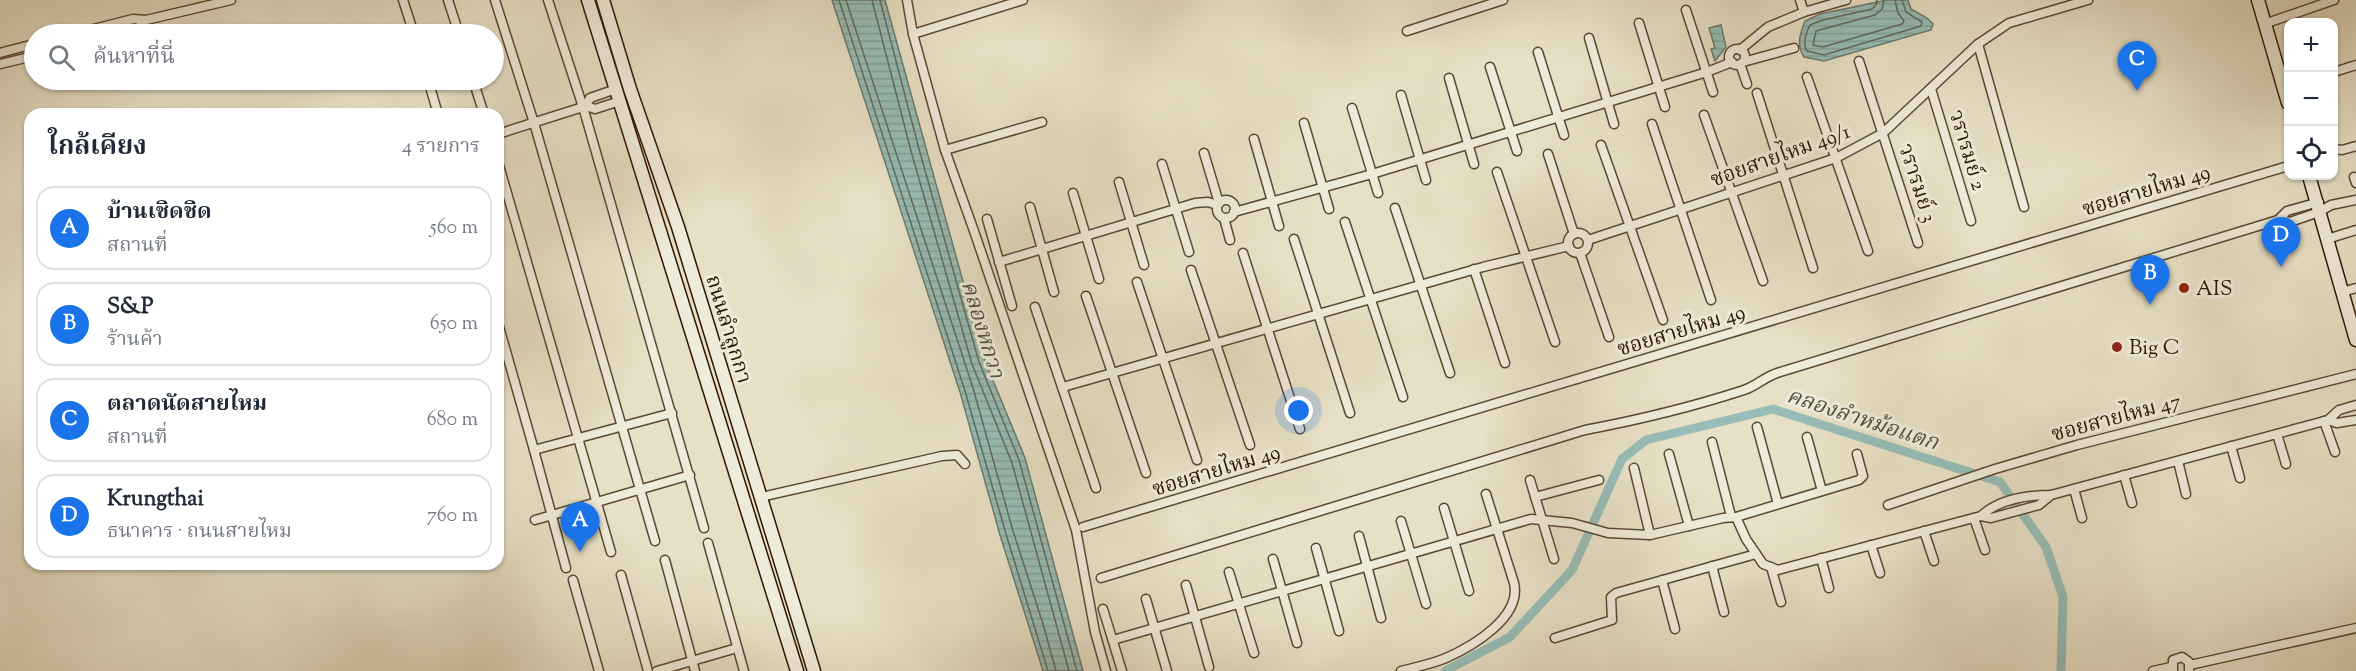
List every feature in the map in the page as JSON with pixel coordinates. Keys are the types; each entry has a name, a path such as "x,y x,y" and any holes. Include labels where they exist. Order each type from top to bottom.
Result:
{"main road":[{"name":"ถนนลำลูกกา","path":"588,0 797,671"},
{"name":"ถนนลำลูกกา","path":"603,0 630,90 678,227 814,671"},
{"path":"2258,0 2284,79"},
{"path":"2310,180 2356,340"},
{"path":"708,388 726,382"}],"street":[{"path":"113,24 133,19 146,20 231,0"},
{"path":"403,0 411,24"},
{"path":"448,0 456,24"},
{"path":"495,0 503,24"},
{"path":"548,0 585,107 704,528"},
{"path":"907,0 913,34 945,150 1076,530 1095,632 1106,671"},
{"path":"913,34 1023,0"},
{"path":"1407,31 1503,0"},
{"path":"1800,0 1804,12"},
{"path":"1747,84 1738,63 1730,54 1734,50 1740,50 1768,27 1804,12 1846,0"},
{"name":"ซอยสายไหม 49/1","path":"1588,240 1836,158 1883,134 1978,44 2009,23 2088,0"},
{"path":"2264,24 2334,0"},
{"path":"1686,10 1713,92"},
{"path":"142,24 146,20"},
{"path":"1639,23 1665,107"},
{"path":"504,28 534,123 655,541"},
{"path":"1589,38 1614,124"},
{"path":"1978,44 2024,207"},
{"path":"10,62 4,52 24,47"},
{"path":"1224,218 1230,217 1234,212 1420,160 1707,72 1794,48"},
{"path":"1738,63 1744,55 1740,50"},
{"path":"1538,52 1564,135"},
{"path":"0,64 24,58"},
{"name":"วรารมย์ 3","path":"1859,61 1918,243"},
{"path":"2338,71 2356,65"},
{"path":"1490,67 1517,151"},
{"path":"1807,77 1868,251"},
{"path":"1449,78 1474,164"},
{"path":"585,107 590,98 616,89"},
{"name":"วรารมย์ 2","path":"1931,89 1971,222"},
{"path":"431,90 436,108"},
{"path":"476,90 482,108"},
{"path":"1757,93 1813,268"},
{"path":"1401,95 1426,180"},
{"path":"504,132 585,107 595,109 620,102"},
{"path":"1352,108 1378,193"},
{"path":"1704,115 1763,281"},
{"path":"945,150 1042,122"},
{"path":"1304,123 1329,209"},
{"path":"1652,124 1711,300"},
{"path":"1254,139 1280,226"},
{"path":"1602,145 1663,321"},
{"path":"2338,150 2356,146"},
{"path":"1204,153 1218,204 1217,212 1224,218 1230,240"},
{"path":"1548,154 1574,234"},
{"path":"1162,164 1189,252"},
{"name":"ซอยสายไหม 49","path":"1083,527 2284,167"},
{"path":"1497,172 1555,342"},
{"path":"1119,182 1144,265"},
{"path":"504,183 611,552"},
{"path":"1073,193 1099,279"},
{"path":"999,262 1202,202 1218,204 1224,200 1230,201 1234,206 1234,212"},
{"path":"1101,578 1585,430 1634,421 1746,389 1766,376 2277,220 2290,222 2318,207 2356,200"},
{"path":"1029,207 1054,292"},
{"path":"1395,208 1450,373"},
{"path":"987,219 1012,306"},
{"path":"1345,222 1403,397"},
{"path":"2327,239 2356,230"},
{"path":"1574,234 1584,235 1588,240 1587,247 1580,253"},
{"path":"1574,234 1569,239 1569,246 1573,251 1580,253"},
{"path":"1294,240 1350,413"},
{"path":"1063,387 1474,269 1569,246"},
{"path":"1580,253 1609,337"},
{"path":"1243,254 1300,429"},
{"path":"1474,269 1505,363"},
{"path":"1191,270 1250,445"},
{"path":"1137,282 1197,460"},
{"path":"2342,292 2356,288"},
{"path":"1086,296 1146,473"},
{"path":"1035,307 1096,488"},
{"path":"504,344 566,568"},
{"name":"ซอยสายไหม 47","path":"1888,505 1995,469 2078,445 2356,374"},
{"path":"2326,421 2339,410 2356,405"},
{"path":"534,450 672,413"},
{"path":"1978,517 1997,504 2036,495 2051,495 2326,421 2337,423 2356,420"},
{"path":"2326,421 2335,452"},
{"path":"1757,427 1778,504"},
{"path":"2277,434 2286,464"},
{"path":"1807,437 1822,491"},
{"path":"1712,442 1734,516 1762,564 1778,570 1978,517 1991,518 2039,506 2051,495"},
{"path":"2231,446 2240,478"},
{"path":"1669,454 1689,526"},
{"path":"1113,640 1531,519 1572,523 1608,533 1650,535 1734,516 1859,480 1863,476 1857,454"},
{"path":"761,496 942,456 957,456 965,464"},
{"path":"2178,461 2186,494"},
{"path":"1634,468 1650,535"},
{"path":"535,519 690,475"},
{"path":"2124,475 2132,503"},
{"path":"1530,480 1554,559"},
{"path":"1536,497 1599,480"},
{"path":"2074,489 2082,518"},
{"path":"1401,671 1448,657 1475,642 1508,614 1514,604 1516,591 1486,494"},
{"path":"1444,508 1469,591"},
{"path":"1978,517 1984,550"},
{"path":"1401,520 1426,604"},
{"path":"1924,531 1934,561"},
{"path":"1359,536 1381,618"},
{"path":"708,543 744,671"},
{"path":"1871,545 1880,573"},
{"path":"1316,548 1339,631"},
{"path":"1555,638 1612,620 1611,597 1616,593 1756,554"},
{"path":"1821,558 1829,588"},
{"path":"1273,559 1298,643"},
{"path":"665,560 695,671"},
{"path":"1712,566 1724,612"},
{"path":"1771,567 1781,602"},
{"path":"1229,572 1254,653"},
{"path":"621,575 648,671"},
{"path":"573,580 599,671"},
{"path":"1662,580 1675,629"},
{"path":"1186,585 1209,667"},
{"path":"1146,599 1167,671"},
{"path":"1103,609 1122,671"},
{"path":"2152,671 2172,669 2173,660 2182,657 2187,659 2189,668 2356,628"},
{"path":"657,671 737,648"}],"water":[{"path":"832,0 885,0 985,361 1025,458 1083,671 1043,671 1000,535 960,392"},
{"path":"1887,0 1908,0 1911,9 1933,24 1931,30 1824,61 1804,57 1799,44 1805,21 1820,14"},
{"path":"1721,25 1726,47 1715,61 1711,49 1715,48 1709,28"}],"waterway":[{"name":"คลองลำหม้อแตก","path":"1445,671 1510,637 1572,570 1622,459 1646,440 1773,409 2000,482 2046,547 2063,597 2061,671"}],"place":[{"name":"ตลาดนัดสายไหม","path":"2137,91"},
{"name":"Krungthai","path":"2281,267"},
{"name":"AIS","path":"2184,288"},
{"name":"S&P","path":"2150,305"},
{"name":"Big C","path":"2117,347"},
{"name":"บ้านเชิดชิด","path":"580,552"}],"water label":[{"name":"คลองหกวา","path":"984,329"}]}
